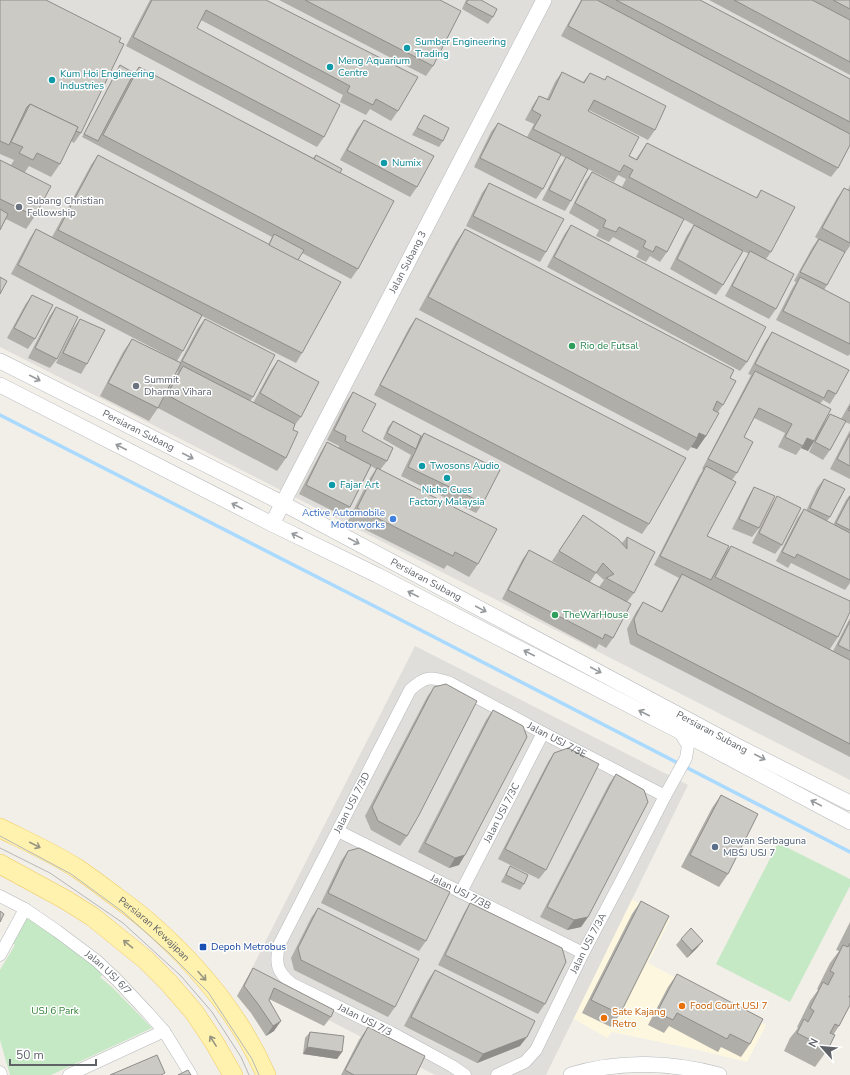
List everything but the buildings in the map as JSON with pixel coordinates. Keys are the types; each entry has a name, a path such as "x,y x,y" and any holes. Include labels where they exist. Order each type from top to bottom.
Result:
{"main road":[{"name":"Persiaran Kewajipan","path":"0,828 49,852 78,869 152,925 182,954 213,989 232,1014 258,1056 266,1075"},
{"path":"0,864 66,900 93,917 146,960 168,982 194,1012 214,1042 232,1075"}],"street":[{"name":"Jalan Subang 3","path":"272,524 544,0"},
{"name":"Persiaran Subang","path":"0,360 282,503 734,744 850,803"},
{"name":"Persiaran Subang","path":"0,385 272,524 377,575 679,731 850,822"},
{"name":"Jalan USJ 7/3D","path":"277,957 279,945 410,690 419,682 428,678 439,679 450,683"},
{"name":"Jalan USJ 7/3E","path":"450,683 542,733 665,796"},
{"path":"679,731 688,746 686,758"},
{"name":"Jalan USJ 7/3C","path":"461,892 542,733"},
{"path":"686,758 695,751 704,749 722,754"},
{"name":"Jalan USJ 7/3A","path":"497,1075 525,1062 536,1050 583,953 686,758"},
{"name":"Jalan USJ 7/3B","path":"338,831 583,953"},
{"name":"Jalan USJ 6/7","path":"0,896 57,931 96,961 117,980 164,1031 191,1075"},
{"path":"0,955 25,910"},
{"name":"Jalan USJ 7/3","path":"277,957 278,966 283,976 292,984 390,1032 452,1066 465,1075"},
{"path":"69,1075 164,1031"},
{"path":"571,1075 588,1070 617,1066 650,1065 678,1066 703,1070 719,1075"}],"shaded area":[{"path":"0,0 850,0 850,780 0,347"},
{"path":"415,646 688,785 546,1075 435,1075 247,978"},
{"path":"629,898 670,919 648,963 766,1025 747,1062 612,1032 607,1038 569,1016"}],"green space":[{"path":"778,843 850,879 850,886 790,1002 716,964"},
{"name":"USJ 6 Park","path":"28,914 104,974 100,977 113,988 152,1028 51,1075 10,1075 0,1040 0,970 15,945 11,942"}],"waterway":[{"path":"0,415 850,852"}],"tram line":[{"path":"0,836 71,874 123,912 169,953 208,992 252,1059 259,1075"},
{"path":"0,848 50,873 123,923 181,976 212,1012 241,1057 249,1075"}],"place":[{"name":"Sumber Engineering Trading","path":"407,48"},
{"name":"Meng Aquarium Centre","path":"330,67"},
{"name":"Kum Hoi Engineering Industries","path":"52,80"},
{"name":"Numix","path":"384,163"},
{"name":"Subang Christian Fellowship","path":"19,207"},
{"name":"Rio de Futsal","path":"572,346"},
{"name":"Summit Dharma Vihara","path":"136,386"},
{"name":"Twosons Audio","path":"422,466"},
{"name":"Niche Cues Factory Malaysia","path":"447,478"},
{"name":"Fajar Art","path":"332,485"},
{"name":"Active Automobile Motorworks","path":"393,519"},
{"name":"TheWarHouse","path":"555,615"},
{"name":"Dewan Serbaguna MBSJ USJ 7","path":"715,847"},
{"name":"Depoh Metrobus","path":"203,947"},
{"name":"Food Court USJ 7","path":"682,1006"},
{"name":"Sate Kajang Retro","path":"604,1018"}]}
